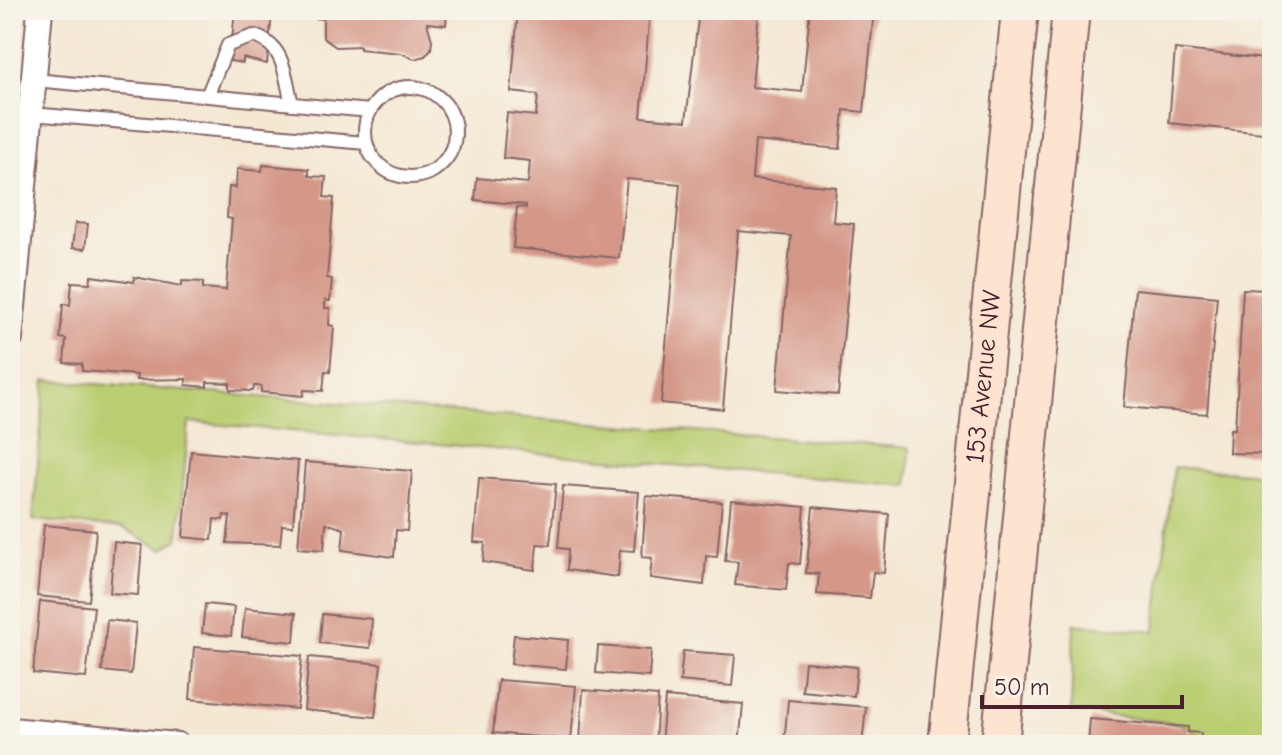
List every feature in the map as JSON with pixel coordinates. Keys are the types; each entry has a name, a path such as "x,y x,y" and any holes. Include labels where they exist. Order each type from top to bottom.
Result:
{"main road":[{"name":"153 Avenue NW","path":"947,745 1020,10"},
{"name":"153 Avenue NW","path":"1000,745 1071,10"}],"street":[{"path":"10,339 40,10"},
{"path":"10,730 177,745"}],"lane":[{"path":"207,96 228,45 254,36 273,45 279,53 292,104"},
{"path":"34,80 370,111"},
{"path":"419,88 444,103 451,115 453,143 439,167 414,178 388,172 370,155 366,143 370,111 391,91 419,88"},
{"path":"32,114 366,143"}],"green space":[{"path":"45,380 910,448 908,486 189,422 178,539 162,549 123,528 33,520"},
{"path":"1174,467 1272,475 1272,745 1218,745 1181,724 1071,711 1074,624 1155,631"}],"building":[{"path":"235,10 447,10 446,25 427,23 431,49 425,56 414,59 401,53 360,49 360,46 336,47 323,38 323,19 272,14 267,64 243,58 243,63 230,61"},
{"path":"518,10 650,10 641,117 686,121 699,10 759,10 752,87 802,92 810,10 874,10 864,112 844,110 840,149 755,141 752,179 836,187 833,222 854,224 838,395 777,390 791,236 738,231 723,409 661,403 680,184 627,179 619,258 513,248 517,207 526,208 526,205 475,200 477,178 528,183 530,161 503,158 507,113 536,116 538,95 511,92"},
{"path":"1175,49 1272,60 1272,134 1169,123"},
{"path":"263,165 309,169 309,176 326,177 324,197 334,198 327,278 332,279 330,301 325,300 325,308 330,308 329,325 334,326 330,372 325,371 323,391 304,390 303,396 261,392 261,386 254,386 253,391 230,390 230,383 207,382 207,387 186,385 186,379 136,380 137,375 82,371 82,364 64,363 66,339 60,338 63,304 70,305 72,282 90,283 91,276 134,282 134,277 182,286 182,281 203,282 203,288 226,290 232,219 227,218 229,187 236,188 237,169 262,171"},
{"path":"75,223 88,224 85,249 72,248"},
{"path":"1135,289 1217,297 1207,414 1124,407"},
{"path":"1243,289 1267,290 1267,296 1272,297 1272,454 1229,453 1230,429 1235,429"},
{"path":"191,451 298,461 293,526 282,525 280,545 227,543 230,516 224,515 223,520 214,519 212,540 183,537"},
{"path":"305,462 412,471 407,531 396,530 394,557 342,550 344,529 326,523 324,550 298,548"},
{"path":"479,478 556,484 550,545 537,544 535,570 483,562 485,543 474,542"},
{"path":"563,486 639,492 634,551 620,550 618,577 567,570 568,549 558,548"},
{"path":"646,496 722,502 717,557 706,556 704,585 650,578 652,558 642,557"},
{"path":"731,500 805,507 800,564 789,563 786,590 735,585 738,562 725,561"},
{"path":"813,507 889,514 884,573 873,572 870,598 817,594 819,574 806,573"},
{"path":"44,525 96,530 89,601 37,596"},
{"path":"114,542 142,545 138,595 110,593"},
{"path":"40,601 94,607 86,678 33,673"},
{"path":"205,604 234,607 231,636 202,633"},
{"path":"245,608 296,613 294,642 242,637"},
{"path":"322,614 372,619 370,648 320,643"},
{"path":"107,620 136,623 131,674 102,671"},
{"path":"514,635 568,640 566,669 511,664"},
{"path":"598,646 651,650 649,677 596,673"},
{"path":"194,647 302,656 297,709 190,699"},
{"path":"683,651 735,655 732,686 680,681"},
{"path":"309,657 381,664 375,717 304,710"},
{"path":"805,662 857,667 854,696 802,691"},
{"path":"498,680 576,686 571,740 493,733"},
{"path":"583,690 658,696 655,745 580,742"},
{"path":"665,697 743,704 739,745 661,745"},
{"path":"788,700 866,707 862,745 784,745"},
{"path":"1090,719 1188,727 1188,732 1201,733 1200,745 1088,745"}]}
